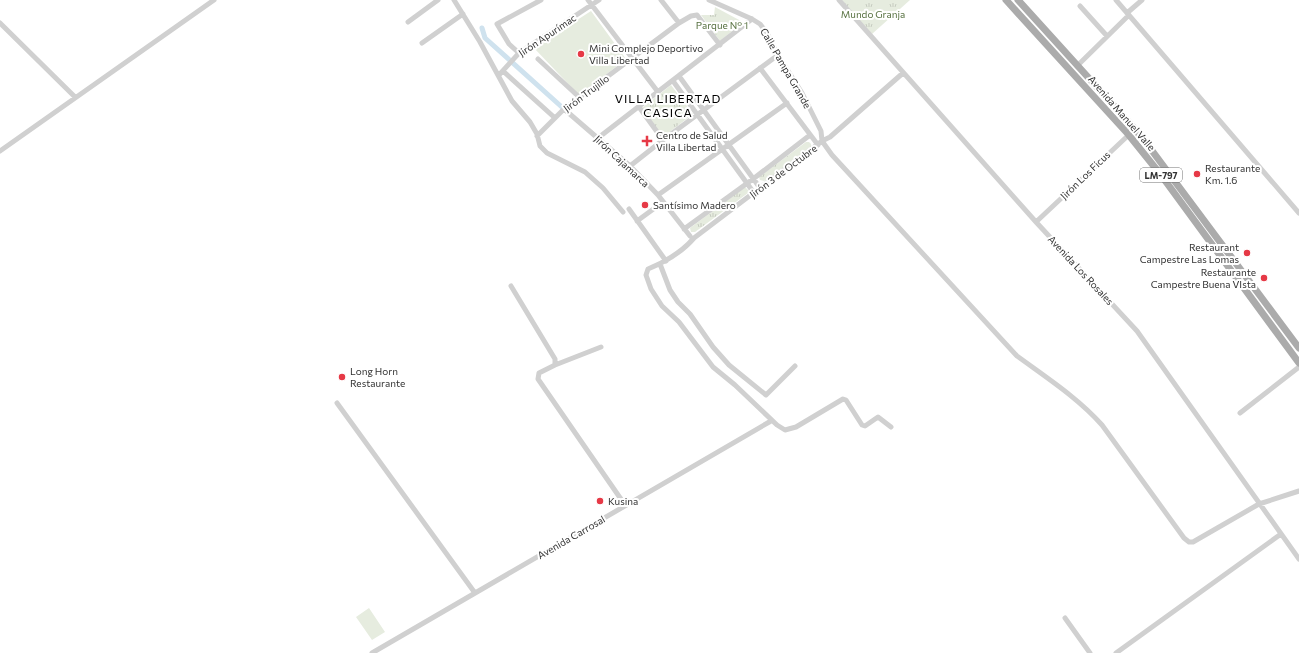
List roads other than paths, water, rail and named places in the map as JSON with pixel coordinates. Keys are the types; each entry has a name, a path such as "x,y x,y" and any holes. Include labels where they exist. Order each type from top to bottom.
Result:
{"main road":[{"name":"Avenida Manuel Valle","path":"1006,0 1132,131 1169,186 1299,363"},
{"name":"Avenida Manuel Valle","path":"1018,0 1132,131 1299,348"}],"street":[{"path":"0,151 214,0"},
{"path":"408,22 438,0"},
{"path":"454,0 501,73 512,101 530,122 540,146 547,153 585,172 603,188 623,212"},
{"path":"519,53 509,44 497,24 541,0"},
{"path":"588,0 658,92"},
{"name":"Jirón Apurímac","path":"501,73 519,53 599,0"},
{"path":"661,0 679,23"},
{"name":"Calle Pampa Grande","path":"709,0 752,19 760,24 767,33 778,55 802,93 821,130 820,143"},
{"name":"Avenida Los Rosales","path":"839,0 1036,222 1137,331 1299,559"},
{"path":"1116,0 1299,212"},
{"path":"1077,66 1142,0"},
{"path":"1080,6 1107,36"},
{"path":"422,43 463,14"},
{"name":"Jirón Trujillo","path":"537,136 564,109 579,97 679,23 691,16 697,15 720,45"},
{"path":"598,138 752,19"},
{"path":"0,23 75,97"},
{"path":"630,166 697,114 778,55"},
{"path":"538,60 579,97"},
{"path":"760,68 810,135 820,143 910,239 1017,356 1052,381 1092,413 1107,431 1184,538 1189,542 1196,541 1259,504 1299,491"},
{"path":"501,73 555,118"},
{"name":"Jirón 3 de Octubre","path":"891,428 878,417 865,426 862,425 846,400 843,399 788,430 781,428 771,421 713,366 679,322 662,306 651,289 646,275 648,269 666,261 688,246 694,238 830,137 903,73"},
{"path":"679,76 760,188"},
{"path":"673,81 754,193"},
{"path":"658,195 787,103"},
{"path":"639,107 663,140"},
{"name":"Jirón Cajamarca","path":"564,109 630,166 658,195 690,236"},
{"name":"Jirón Los Ficus","path":"1036,222 1132,131"},
{"name":"Jirón 3 de Octubre","path":"684,229 810,135"},
{"path":"637,220 663,202"},
{"path":"629,209 666,261"},
{"path":"660,264 670,290 678,302 690,314 713,347 729,365 766,395 795,366"},
{"path":"511,286 555,359 555,365"},
{"path":"601,347 539,373 538,379 625,505"},
{"path":"1240,413 1299,368"},
{"path":"337,402 475,593"},
{"name":"Avenida Carrosal","path":"372,653 771,421"},
{"path":"1116,653 1281,534"},
{"path":"1064,618 1090,653"}],"waterway":[{"path":"482,28 485,38 564,109"}],"place":[{"name":"Mini Complejo Deportivo Villa Libertad","path":"581,54"},
{"name":"Centro de Salud Villa Libertad","path":"647,141"},
{"name":"Restaurante Km. 1.6","path":"1197,174"},
{"name":"Santísimo Madero","path":"645,205"},
{"name":"Restaurant Campestre Las Lomas","path":"1247,253"},
{"name":"Restaurante Campestre Buena VIsta","path":"1264,278"},
{"name":"Long Horn Restaurante","path":"342,377"},
{"name":"Kusina","path":"600,501"}],"district":[{"name":"VILLA LIBERTAD CASICA","path":"668,105"}],"park label":[{"name":"Mundo Granja","path":"873,14"},
{"name":"Parque N° 1","path":"722,25"}]}
